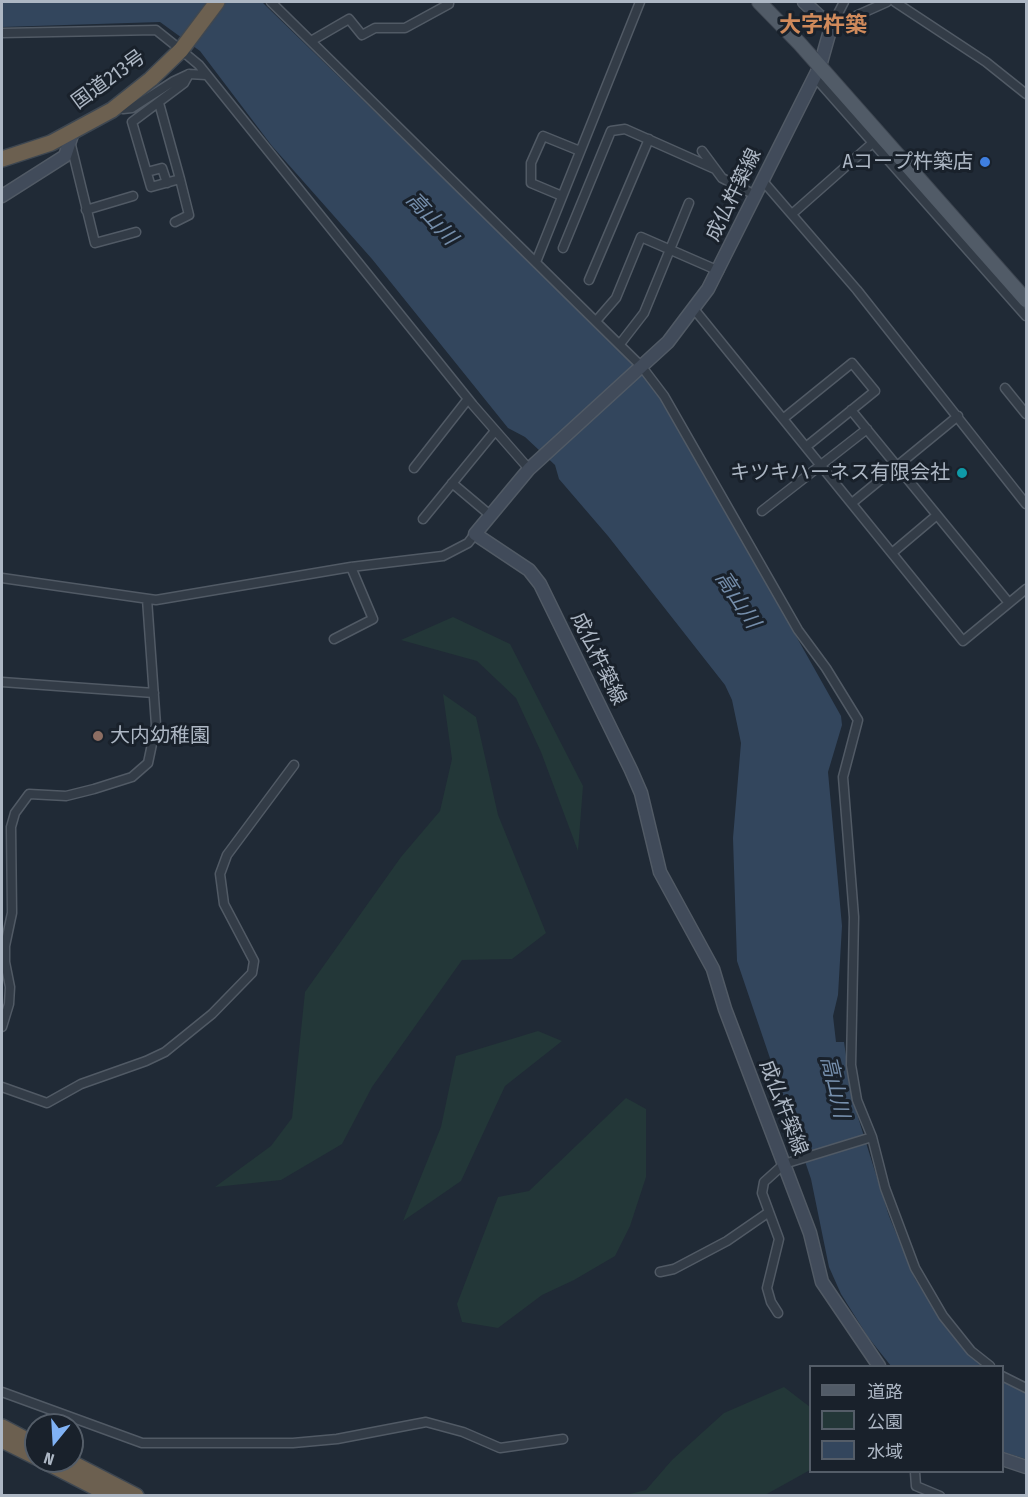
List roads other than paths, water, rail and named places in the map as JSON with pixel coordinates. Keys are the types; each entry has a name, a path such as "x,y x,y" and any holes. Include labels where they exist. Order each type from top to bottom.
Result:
{"highway":[{"name":"国道213号","path":"2,159 73,132 120,104 151,79 181,50 217,2"},
{"path":"2,1427 24,1439"},
{"path":"2,1440 24,1451"},
{"path":"84,1469 136,1496"},
{"path":"67,1473 112,1496"}],"main road":[{"path":"759,2 877,140 1026,300"},
{"path":"804,2 831,27"},
{"name":"成仏杵築線","path":"831,27 817,71 719,271 694,309 668,342 529,469 475,534 529,570 540,584 611,728 641,793 660,872 713,969 725,1009 810,1233 822,1282 878,1365"},
{"path":"2,196 65,156 73,132"},
{"path":"1004,1460 1026,1467"}],"street":[{"path":"271,2 642,367 670,405 798,630 826,668 858,720 843,777 854,917 851,1065 857,1100 872,1137 885,1188 915,1268 942,1316 971,1351 989,1365"},
{"path":"311,41 349,20 362,35 375,28 405,28 449,2"},
{"path":"536,262 640,2"},
{"path":"831,27 844,2"},
{"path":"831,27 885,2"},
{"path":"895,2 986,62 1026,93"},
{"path":"2,33 156,30 181,50 199,65 468,399 529,469"},
{"path":"120,104 123,109 132,108 189,74 206,75"},
{"path":"180,178 151,187 132,122 184,82 189,74"},
{"path":"159,103 189,215 175,222"},
{"path":"563,248 611,130 625,129 715,170"},
{"path":"73,132 70,146 95,243 136,232"},
{"path":"562,196 531,183 531,163 543,136 580,152"},
{"path":"589,279 649,139"},
{"path":"792,214 877,140 1026,316"},
{"path":"702,151 722,178 755,195"},
{"path":"147,172 162,168 167,183"},
{"path":"762,180 857,290 1026,504"},
{"path":"86,210 133,196"},
{"path":"620,344 644,313 689,203"},
{"path":"596,321 616,298 641,237 719,271"},
{"path":"694,309 963,641 1026,589"},
{"path":"784,418 852,363 875,391 807,446"},
{"path":"1005,388 1026,414"},
{"path":"414,468 468,399"},
{"path":"851,410 1009,603"},
{"path":"852,503 958,417"},
{"path":"762,511 820,463 867,429"},
{"path":"423,519 495,431"},
{"path":"452,483 490,515"},
{"path":"892,553 937,515"},
{"path":"2,578 156,600 351,567 443,556 468,543 475,534"},
{"path":"334,639 373,619 351,567"},
{"path":"2,1027 9,1004 10,987 5,954 12,913 11,828 15,813 29,794 66,796 132,777 145,767 153,746 156,725 147,599"},
{"path":"2,682 154,693"},
{"path":"2,1087 46,1103 81,1084 146,1061 165,1052 213,1014 252,973 254,961 224,904 220,874 228,855 294,765"},
{"path":"778,1313 771,1302 767,1288 779,1239 762,1188 769,1175 784,1164 872,1137"},
{"path":"660,1272 674,1269 728,1241 769,1212"},
{"path":"1004,1377 1026,1388"},
{"path":"2,1392 142,1443 293,1443 337,1439 426,1422 463,1432 500,1448 563,1439"},
{"path":"915,1473 916,1486 940,1496"}],"water":[{"name":"高山川","path":"2,2 262,2 635,365 661,396 841,716 842,725 828,772 842,926 838,995 833,1016 836,1042 844,1042 852,1098 889,1216 915,1279 944,1325 981,1365 890,1365 868,1337 841,1294 829,1267 811,1179 737,961 733,838 741,743 732,700 725,685 608,536 559,479 555,465 525,437 508,428 372,259 272,146 200,51 160,22 2,27"},
{"path":"1004,1382 1026,1392 1026,1459 1004,1452"}],"place":[{"name":"Aコープ杵築店","path":"985,162"},
{"name":"キツキハーネス有限会社","path":"962,473"},
{"name":"大内幼稚園","path":"98,736"}],"district":[{"name":"大字杵築","path":"823,26"}]}
